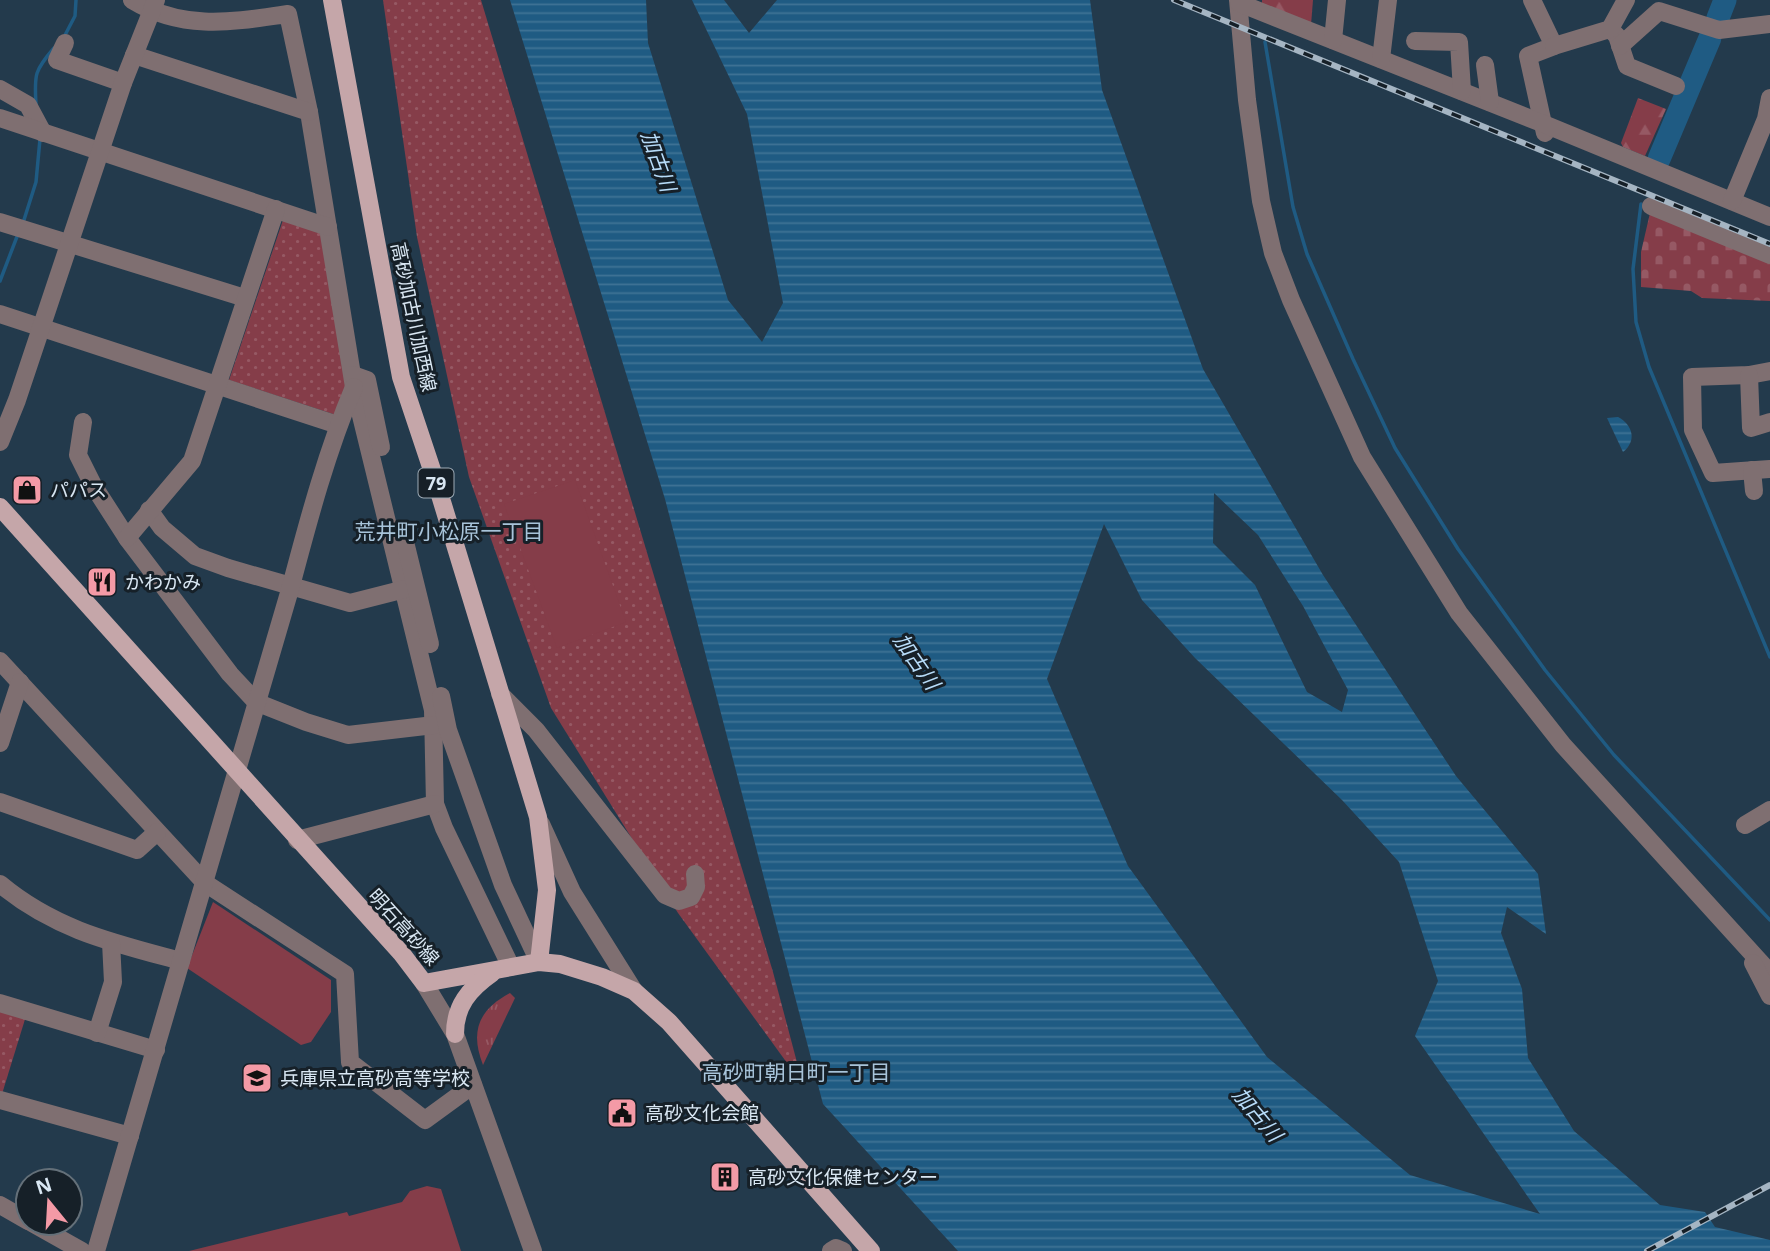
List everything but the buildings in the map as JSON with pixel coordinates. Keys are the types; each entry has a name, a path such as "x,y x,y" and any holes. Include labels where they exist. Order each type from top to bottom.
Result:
{"main road":[{"name":"高砂加古川加西線","path":"332,0 401,377 436,482 538,817 547,890 539,962"},
{"name":"明石高砂線","path":"0,508 402,954 424,983 539,962 581,970 634,991 669,1022 871,1251"},
{"path":"455,1034 457,1012 469,991 503,969"}],"street":[{"path":"132,0 153,6 187,22 220,23 288,14 309,112 353,381 433,710 435,804 503,969"},
{"path":"1333,40 1337,0"},
{"path":"1381,59 1388,0"},
{"path":"1532,0 1554,46"},
{"path":"1544,128 1528,56 1610,29 1626,0"},
{"path":"1770,217 1544,128 1490,102 1239,1 1247,100 1261,201 1273,253 1291,300 1362,457 1468,624 1563,745 1770,973"},
{"path":"0,442 17,400 123,83 153,6"},
{"path":"1620,46 1659,11 1719,30 1770,24"},
{"path":"1610,29 1617,36 1627,66 1646,80 1676,86"},
{"path":"1415,41 1459,42 1462,91"},
{"path":"65,43 57,60 123,83"},
{"path":"134,55 309,112"},
{"path":"1485,65 1490,102"},
{"path":"0,89 28,105 43,132"},
{"path":"1732,201 1769,106"},
{"path":"0,118 328,226"},
{"path":"1651,206 1770,255"},
{"path":"127,538 192,461 276,209"},
{"path":"0,222 245,298"},
{"path":"0,314 338,425"},
{"path":"1754,491 1761,469 1713,473 1693,430 1692,377 1749,375 1770,371"},
{"path":"1749,375 1751,428 1770,422"},
{"path":"353,381 367,380 394,503 419,593 448,730 503,885 539,962"},
{"path":"96,1251 314,502 353,381"},
{"path":"83,422 78,455 93,485 127,538 230,674 256,702 348,735 434,725"},
{"path":"149,510 162,528 205,561 350,603 405,589"},
{"path":"0,661 205,883 345,974 350,1062 425,1120 473,1085"},
{"path":"0,743 20,682"},
{"path":"500,694 537,730 665,895 679,901 691,897 696,887 695,874"},
{"path":"0,802 137,850 157,832"},
{"path":"297,840 435,804"},
{"path":"1745,825 1770,810"},
{"path":"538,817 572,892 634,991"},
{"path":"0,884 50,919 80,932 181,961"},
{"path":"1741,941 1770,996"},
{"path":"97,1033 113,982 111,942"},
{"path":"424,983 455,1034 533,1251"},
{"path":"0,1003 156,1049"},
{"path":"0,1100 130,1136"},
{"path":"57,1237 82,1251"},
{"path":"831,1251 836,1248 843,1251"}],"green space":[{"path":"383,0 481,0 773,972 803,1085 678,913 551,708 469,477 417,237"},
{"path":"1262,0 1313,0 1311,25 1262,4"},
{"path":"1638,98 1666,109 1645,156 1623,147 1621,143"},
{"path":"1650,213 1770,261 1770,301 1702,298 1691,291 1641,287 1641,252"},
{"path":"283,220 324,234 347,384 336,415 229,380"},
{"path":"575,480 626,622 557,648 504,504"},
{"path":"213,902 331,980 331,1012 311,1042 301,1045 187,968"},
{"path":"510,993 515,998 483,1065 477,1042 480,1023 490,1007"},
{"path":"0,1008 26,1016 2,1094 0,1093"},
{"path":"427,1186 441,1189 461,1251 189,1251 347,1212 349,1216 402,1202 410,1191"}],"water":[{"name":"加古川","path":"510,0 646,0 648,43 728,300 762,342 783,303 747,114 692,0 724,0 749,33 777,0 1090,0 1102,90 1203,369 1323,575 1456,776 1538,874 1546,934 1507,907 1501,933 1522,989 1528,1058 1574,1131 1660,1205 1705,1212 1715,1227 1770,1240 1770,1251 958,1251 823,1104 665,499","holes":["1214,493 1258,535 1303,606 1348,690 1342,712 1307,692 1255,585 1213,543","1104,524 1142,600 1195,658 1342,800 1399,862 1438,981 1415,1036 1540,1214 1410,1175 1267,1057 1128,866 1047,679"]},
{"path":"1618,417 1627,424 1632,438 1623,452 1607,418"}],"waterway":[{"path":"64,37 75,16 76,0"},
{"path":"1718,18 1725,0"},
{"path":"1659,159 1710,38"},
{"path":"1265,42 1293,207 1307,254 1395,448 1458,549 1545,670 1614,755 1770,920"},
{"path":"36,104 37,73 54,48"},
{"path":"23,223 36,182 40,139"},
{"path":"1641,204 1633,269 1636,322 1649,367 1770,657"},
{"path":"0,281 18,234"}],"railway":[{"path":"1174,0 1770,244"},
{"path":"1647,1251 1770,1185"}],"place":[{"name":"パパス","path":"27,490"},
{"name":"かわかみ","path":"102,582"},
{"name":"兵庫県立高砂高等学校","path":"257,1078"},
{"name":"高砂文化会館","path":"622,1113"},
{"name":"高砂文化保健センター","path":"725,1177"}],"district":[{"name":"荒井町小松原一丁目","path":"449,531"},
{"name":"高砂町朝日町一丁目","path":"796,1072"}]}
